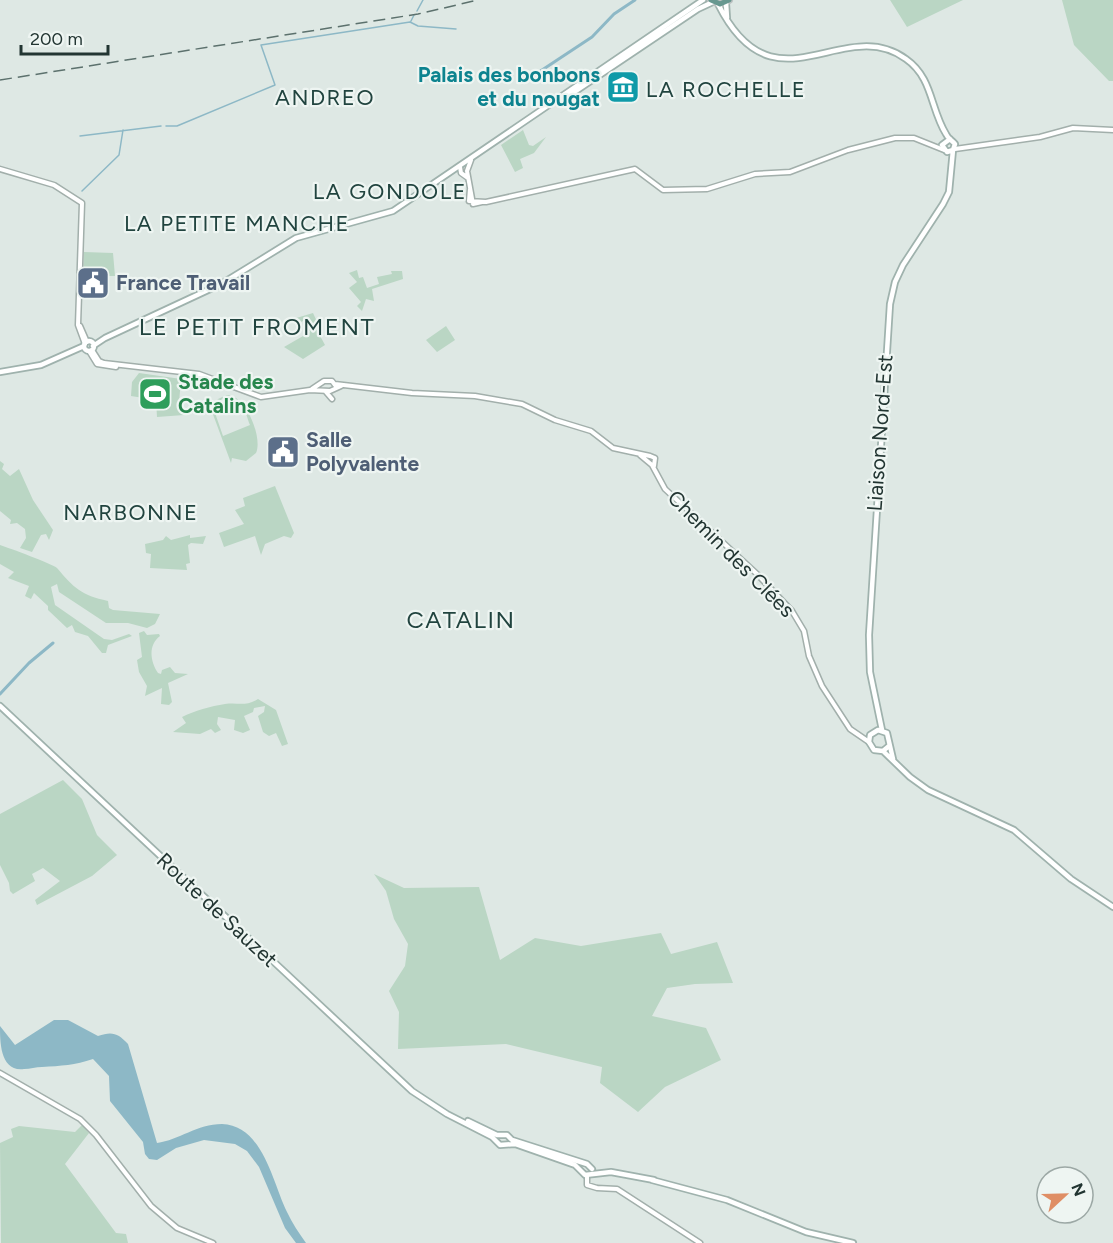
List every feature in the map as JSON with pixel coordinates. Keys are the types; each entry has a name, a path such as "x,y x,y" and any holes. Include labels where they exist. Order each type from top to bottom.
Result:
{"main road":[{"path":"0,372 41,365 88,346 223,283 296,237 393,211 461,168 703,0"},
{"path":"533,117 698,9 714,2 727,1 727,21"},
{"path":"714,2 743,42 763,54 776,57 874,47 903,57 914,65 927,84 949,146"},
{"name":"Liaison Nord-Est","path":"882,730 877,717 870,672 868,634 890,304 895,282 903,265 943,204 950,187 953,164 949,146"},
{"name":"Route de Sauzet","path":"0,706 392,1074 438,1108 498,1138"},
{"name":"Liaison Nord-Est","path":"872,733 877,717"},
{"path":"894,760 889,746 890,737 882,730 872,733 869,742 874,750 883,751 910,777 928,790 1014,830 1071,879 1113,907"},
{"path":"883,751 889,746"},
{"path":"509,1141 500,1145 498,1138 504,1134 509,1141 581,1167 589,1173 613,1169 727,1200 806,1232 853,1243"},
{"path":"581,1167 589,1165 589,1173"}],"street":[{"path":"471,160 467,171 472,202 486,202 629,169 641,173 651,184 663,190 707,189 755,174 790,172 848,150 895,138 914,138 931,146 949,146 1040,137 1073,128 1113,130"},
{"path":"461,168 469,179"},
{"path":"461,168 467,171"},
{"path":"0,169 54,185 82,203 78,319 88,346 100,363 205,375 261,398 334,388"},
{"path":"310,390 329,380 334,388 332,399 324,391 322,384"},
{"name":"Chemin des Clées","path":"334,388 341,386 475,396 522,405 548,417 591,431 613,448 650,460 665,489 757,574 792,610 804,631 809,656 822,686 844,721 856,734 869,742"},
{"path":"856,734 872,733"},
{"path":"0,1073 80,1119 96,1135 151,1206 177,1228 213,1243"},
{"path":"589,1173 588,1185 591,1188 617,1189 700,1243"}],"green space":[{"path":"890,0 963,0 907,27"},
{"path":"1062,0 1113,0 1113,81 1109,81 1074,45"},
{"path":"523,130 529,145 533,146 546,137 534,153 520,159 523,168 515,172 501,145"},
{"path":"84,252 113,253 115,276 83,276"},
{"path":"357,270 359,278 363,277 367,288 379,284 377,277 392,274 391,271 402,271 403,279 372,289 374,301 366,299 362,311 357,306 361,302 349,288 357,282 349,273"},
{"path":"313,313 321,330 318,332 325,345 303,359 284,347 310,332 303,321 299,323 293,319"},
{"path":"446,326 455,340 437,352 426,340"},
{"name":"Stade des Catalins","path":"139,373 181,379 179,403 183,406 184,415 157,417 156,400 131,396 132,382"},
{"path":"227,395 234,397 241,402 251,418 258,446 256,453 246,461 232,458 231,463 211,409 218,399","holes":["225,397 231,397 240,402 250,425 223,436 214,410 218,402"]},
{"path":"0,461 4,464 2,469 10,476 19,469 33,500 53,530 49,540 46,534 41,535 32,552 20,548 26,538 25,529 17,523 10,524 11,520 0,511"},
{"path":"275,486 294,533 291,538 284,536 265,544 261,555 255,536 224,547 219,533 244,524 235,510 245,506 243,498"},
{"path":"190,535 190,538 206,536 203,544 188,545 190,563 186,564 187,570 150,568 151,554 146,553 145,544 163,540 166,536 171,540"},
{"path":"0,545 54,566 79,590 108,601 109,608 113,610 160,614 155,624 147,628 128,623 106,623 59,592 57,584 51,587 55,605 104,639 112,640 129,634 132,636 108,645 106,653 102,653 88,636 75,632 72,625 67,628 34,593 31,599 25,596 29,586 8,578 14,572 0,564"},
{"path":"144,631 147,635 159,634 160,636 152,648 153,663 158,673 161,674 162,670 170,667 175,673 188,674 168,683 172,702 169,705 161,704 162,688 145,696 147,686 139,672 137,660 142,657 139,633"},
{"path":"258,699 276,710 288,744 282,746 276,733 269,736 263,732 258,716 264,712 265,706 254,708 253,712 244,716 250,730 243,733 234,730 235,720 218,717 217,724 221,730 215,733 211,729 200,734 173,732 186,723 182,717 192,713 214,706 245,704"},
{"path":"63,780 82,799 97,835 117,855 92,876 37,905 35,900 60,881 43,868 32,874 35,881 13,894 10,891 9,883 0,865 0,814"},
{"path":"374,874 404,888 479,887 500,960 535,938 581,946 661,933 671,954 717,942 733,983 695,984 667,988 652,1016 706,1028 721,1060 665,1087 638,1112 600,1083 602,1067 506,1044 398,1049 399,1012 389,991 405,966 408,944 394,919 386,891"},
{"path":"82,1125 89,1133 65,1164 116,1233 126,1234 128,1243 1,1243 0,1143 13,1137 11,1129 19,1126 75,1132"}],"water":[{"path":"54,1020 68,1020 98,1036 114,1034 128,1044 157,1143 196,1129 222,1124 236,1127 247,1134 265,1158 289,1216 306,1243 296,1243 285,1228 259,1167 247,1151 235,1144 204,1140 176,1148 157,1160 149,1159 145,1154 143,1142 110,1101 109,1076 93,1059 68,1065 26,1069 16,1069 10,1066 3,1055 0,1026 15,1045"}],"waterway":[{"path":"417,11 423,0"},
{"path":"536,74 592,37 614,14 635,0"},
{"path":"411,21 414,15"},
{"path":"166,126 177,126 275,85 261,45 410,22 418,26 456,29"},
{"path":"80,136 161,126"},
{"path":"82,191 119,155 123,130"},
{"path":"0,694 29,663 53,643"}],"railway":[{"path":"0,80 418,14 478,0"}],"place":[{"name":"Palais des bonbons et du nougat","path":"623,87"},
{"name":"France Travail","path":"93,283"},
{"name":"Stade des Catalins","path":"155,394"},
{"name":"Salle Polyvalente","path":"283,452"}],"district":[{"name":"LA ROCHELLE","path":"726,89"},
{"name":"ANDREO","path":"325,97"},
{"name":"LA GONDOLE","path":"390,191"},
{"name":"LA PETITE MANCHE","path":"237,223"},
{"name":"LE PETIT FROMENT","path":"257,327"},
{"name":"NARBONNE","path":"131,512"},
{"name":"CATALIN","path":"461,620"}]}
